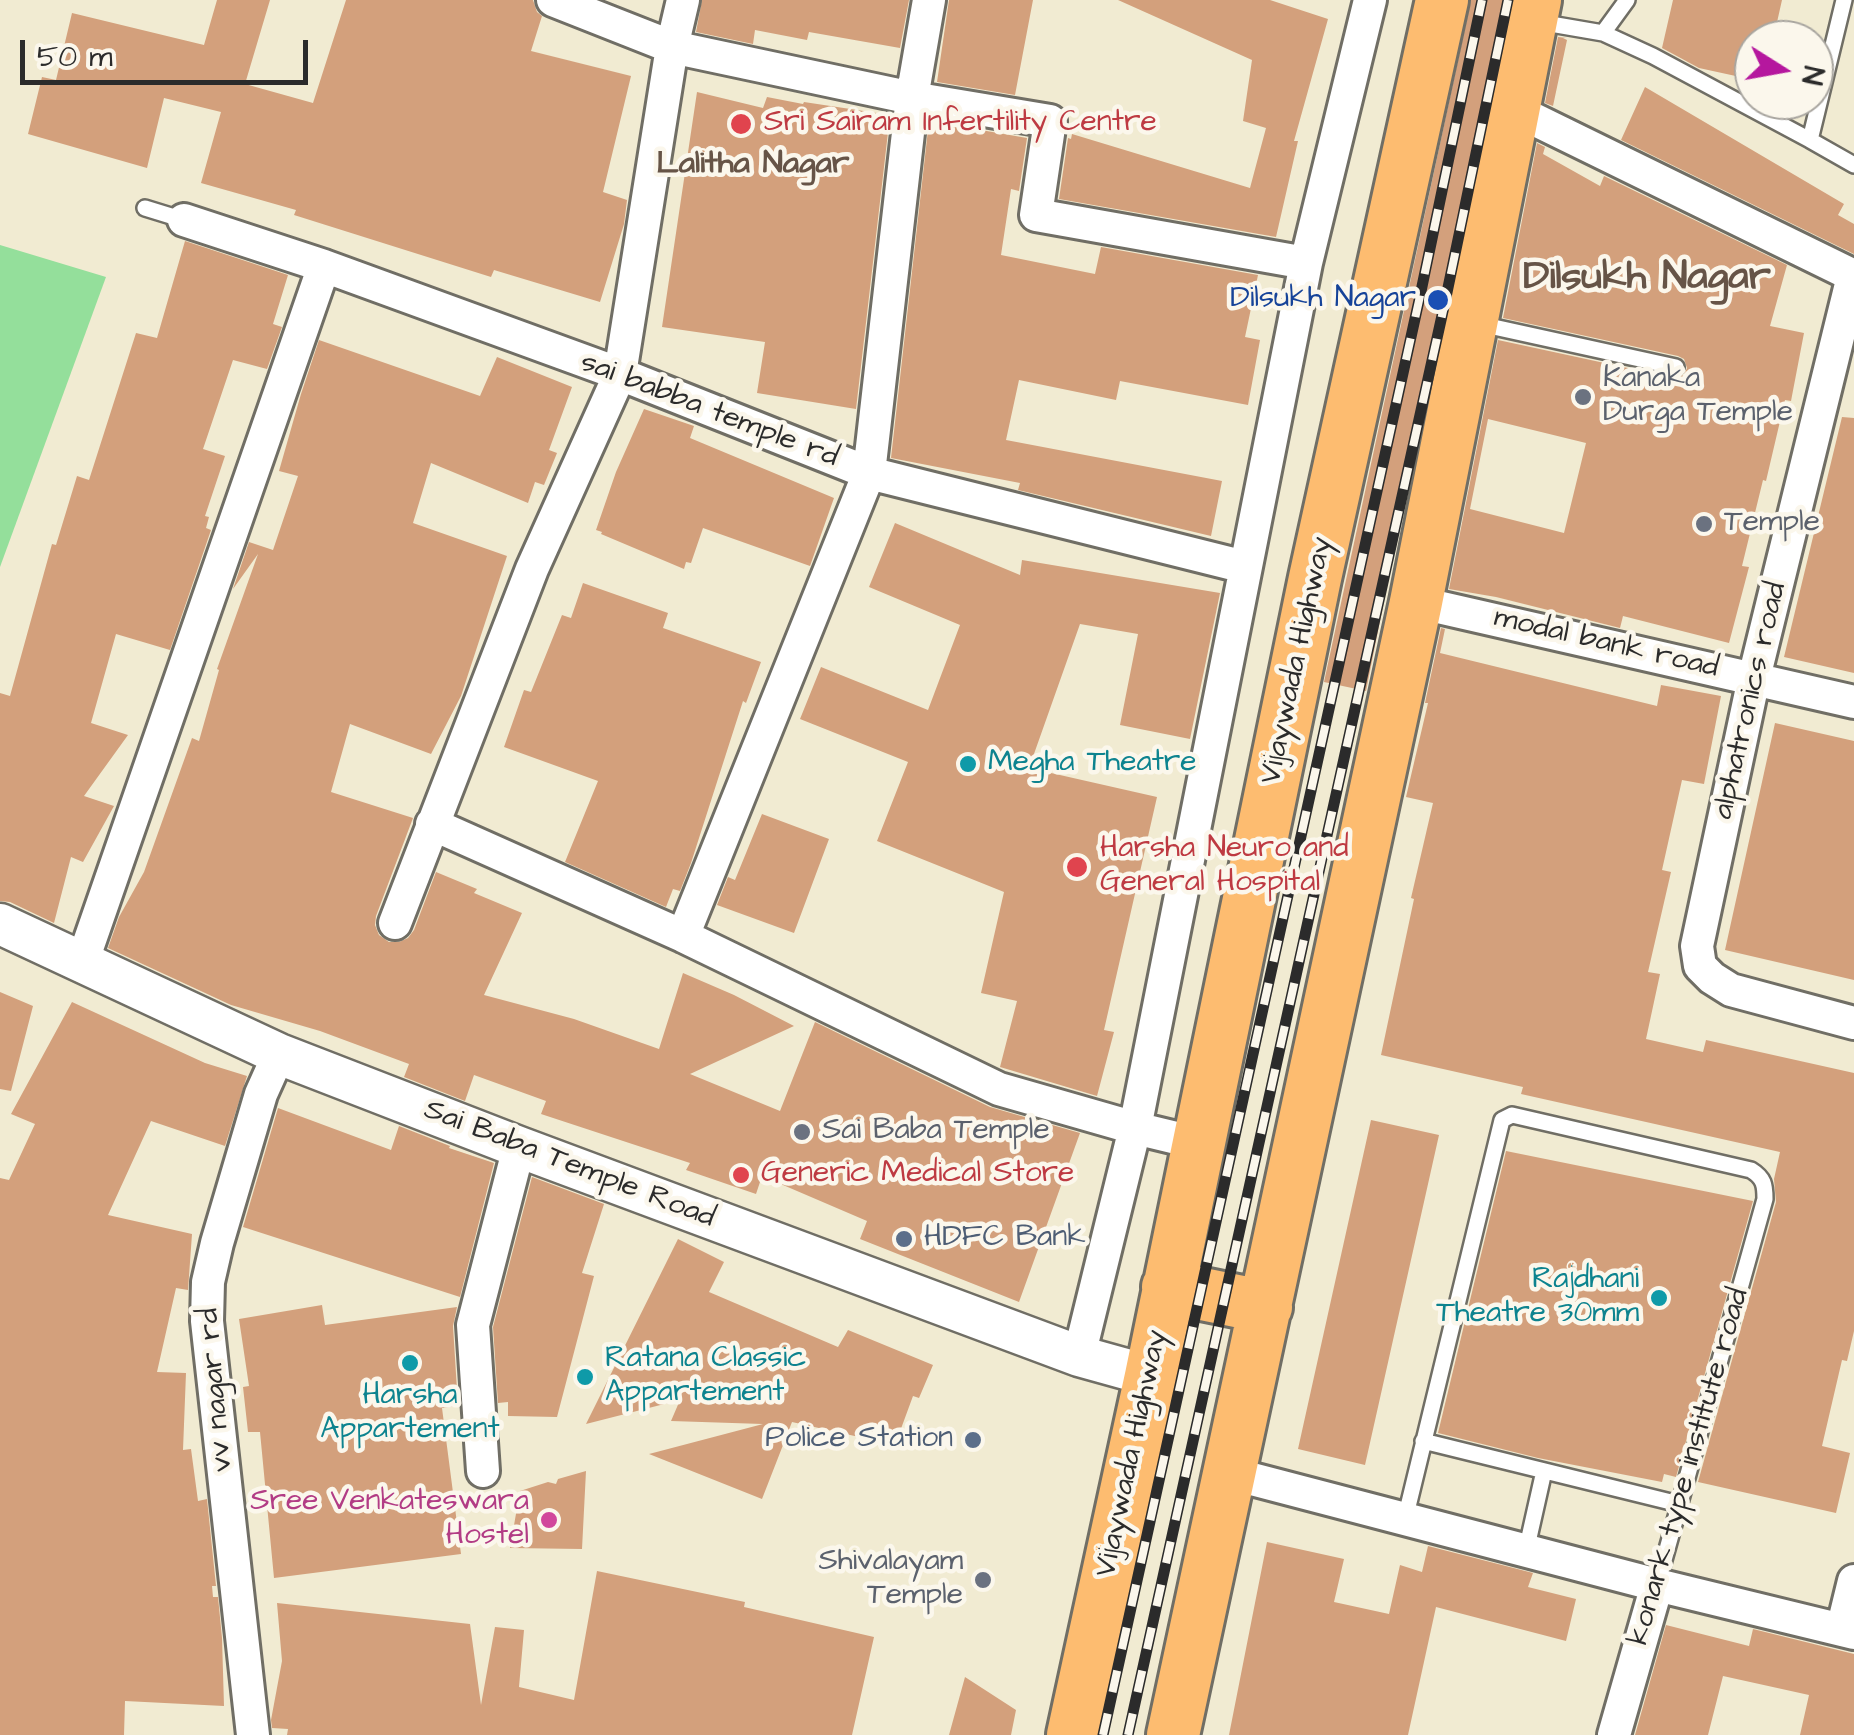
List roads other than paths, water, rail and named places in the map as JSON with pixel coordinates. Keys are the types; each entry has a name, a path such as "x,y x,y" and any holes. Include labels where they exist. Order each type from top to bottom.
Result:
{"highway":[{"name":"Vijaywada Highway","path":"1074,1735 1319,560 1442,0"},
{"path":"1173,1735 1416,602 1534,10"},
{"path":"1168,1287 1266,1306"}],"street":[{"path":"552,0 672,47 912,98 1050,122 1036,215 1306,263"},
{"path":"395,922 532,569 620,374 672,47 683,0"},
{"path":"682,936 869,473 912,98 929,0"},
{"path":"1078,1356 1135,1128 1306,263 1362,3"},
{"path":"1513,109 1854,276"},
{"name":"sai babba temple rd","path":"184,220 324,266 620,374 869,473 1245,567"},
{"path":"82,963 324,266"},
{"name":"alphatronics road","path":"1854,276 1754,678 1697,946 1700,966 1731,990 1854,1023"},
{"name":"modal bank road","path":"1416,602 1854,702"},
{"path":"432,824 682,936 998,1089 1197,1143"},
{"name":"Sai Baba Temple Road","path":"0,924 279,1054 1078,1356 1151,1376"},
{"name":"vv nagar rd","path":"253,1735 207,1321 208,1282 261,1094 279,1054"},
{"path":"483,1472 473,1325 519,1147"},
{"path":"1228,1474 1848,1632 1854,1581"},
{"name":"konark type institute road","path":"1614,1735 1657,1585"}],"lane":[{"path":"1603,33 1627,0"},
{"path":"1810,140 1844,0"},
{"path":"1534,10 1603,33 1653,56 1854,165"},
{"path":"145,208 184,220"},
{"path":"1471,322 1676,367"},
{"name":"konark type institute road","path":"1424,1441 1499,1126 1507,1116 1751,1170 1764,1184 1765,1199 1657,1585"},
{"path":"1405,1519 1424,1441 1679,1504"},
{"path":"1526,1550 1544,1470"}],"railway":[{"path":"1103,1735 1482,0"},
{"path":"1128,1735 1445,302 1508,0"}],"place":[{"name":"Sri Sairam Infertility Centre","path":"741,124"},
{"name":"Dilsukh Nagar","path":"1438,300"},
{"name":"Kanaka Durga Temple","path":"1583,397"},
{"name":"Temple","path":"1704,524"},
{"name":"Megha Theatre","path":"968,764"},
{"name":"Harsha Neuro and General Hospital","path":"1077,867"},
{"name":"Sai Baba Temple","path":"802,1132"},
{"name":"Generic Medical Store","path":"741,1175"},
{"name":"HDFC Bank","path":"904,1239"},
{"name":"Rajdhani Theatre 30mm","path":"1659,1298"},
{"name":"Harsha Appartement","path":"410,1363"},
{"name":"Ratana Classic Appartement","path":"585,1377"},
{"name":"Police Station","path":"973,1440"},
{"name":"Sree Venkateswara Hostel","path":"549,1520"},
{"name":"Shivalayam Temple","path":"983,1580"}],"district":[{"name":"Lalitha Nagar","path":"753,165"},
{"name":"Dilsukh Nagar","path":"1647,280"}]}
